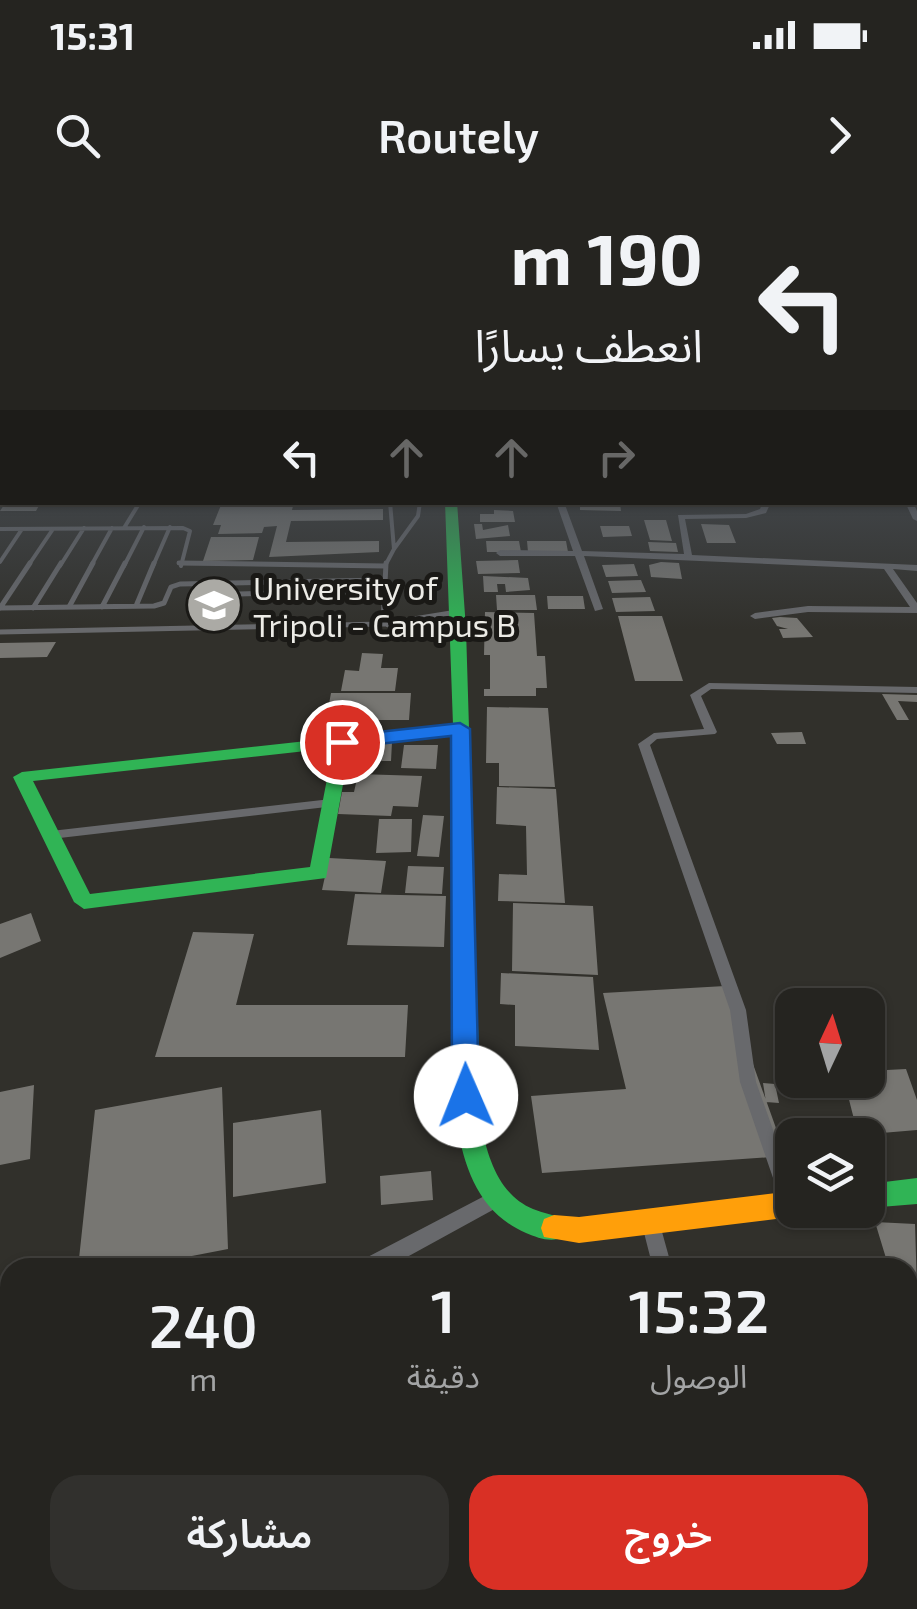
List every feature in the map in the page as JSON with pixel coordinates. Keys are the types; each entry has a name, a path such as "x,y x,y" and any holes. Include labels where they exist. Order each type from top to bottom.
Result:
{"street":[{"path":"451,505 459,620 466,1096 470,1146 494,1200 520,1222 544,1230 775,1206"},
{"path":"561,505 598,608"},
{"path":"689,558 681,517 746,516 763,511 766,505"},
{"path":"500,553 917,568"},
{"path":"887,567 917,560"},
{"path":"887,567 917,610"},
{"path":"756,616 808,610 917,610"},
{"path":"775,1157 748,1082 738,1010 644,744 654,736 710,732 695,695 709,686 917,690"},
{"path":"342,742 319,873 84,902 22,777 460,729"},
{"path":"51,835 331,804"},
{"path":"885,1194 917,1191"},
{"path":"385,1258 494,1200"},
{"path":"650,1221 660,1258"}],"lane":[{"path":"124,528 138,505"},
{"path":"390,505 394,548"},
{"path":"383,624 385,566 418,516 420,505"},
{"path":"102,607 144,527"},
{"path":"0,529 170,527 190,531 180,567 385,566"},
{"path":"136,606 170,527"},
{"path":"33,608 84,528"},
{"path":"69,607 112,528"},
{"path":"0,562 22,529"},
{"path":"0,608 53,529"},
{"path":"0,608 136,606 164,602 175,585 384,580"},
{"path":"204,596 345,591 353,581"},
{"path":"383,624 459,620"},
{"path":"0,632 459,620"}],"building":[{"path":"4,505 39,505 36,511 0,511"},
{"path":"221,505 293,505 292,510 383,509 383,520 291,521 286,542 379,541 379,552 269,557 277,526 264,527 262,533 218,534 221,525 213,525"},
{"path":"580,505 620,505 621,511 580,510"},
{"path":"494,510 513,511 515,522 480,522 480,514 494,514"},
{"path":"644,520 666,520 672,541 650,540"},
{"path":"474,524 482,524 483,530 508,525 510,536 476,539"},
{"path":"701,524 729,525 736,543 707,543"},
{"path":"600,526 629,526 632,536 603,537"},
{"path":"211,537 259,537 253,560 203,561"},
{"path":"486,541 519,541 521,552 487,552"},
{"path":"527,541 566,541 568,552 528,552"},
{"path":"648,542 676,543 678,552 650,551"},
{"path":"518,560 520,573 478,574 476,561"},
{"path":"679,563 682,579 651,577 649,565"},
{"path":"634,564 638,576 606,577 602,565"},
{"path":"483,576 528,578 530,590 506,592 505,584 497,584 498,592 484,592"},
{"path":"641,580 646,592 612,593 608,581"},
{"path":"496,595 535,595 537,610 497,610"},
{"path":"547,596 583,596 585,609 548,609"},
{"path":"650,597 655,611 616,612 612,598"},
{"path":"485,612 534,613 537,656 545,656 547,688 536,688 536,696 484,696 484,689 490,689 490,655 484,655"},
{"path":"618,616 662,616 683,681 635,681"},
{"path":"772,618 797,618 813,637 783,638 779,629 788,629 777,626"},
{"path":"56,642 47,657 0,658 0,643"},
{"path":"362,653 383,654 381,668 398,668 395,691 341,691 345,670 359,671"},
{"path":"331,693 411,693 409,720 326,720"},
{"path":"882,694 917,695 917,702 898,701 909,720 897,720"},
{"path":"487,707 548,708 555,787 499,786 499,763 486,763"},
{"path":"802,732 806,744 777,744 771,733"},
{"path":"346,742 392,742 391,761 344,761"},
{"path":"404,745 438,745 436,769 401,768"},
{"path":"358,774 422,776 418,807 393,806 391,816 338,814 342,792 354,792"},
{"path":"497,787 556,789 565,903 498,901 499,874 527,875 526,826 496,824"},
{"path":"423,815 444,816 439,857 417,856"},
{"path":"379,819 412,819 411,852 376,853"},
{"path":"329,858 386,861 381,893 322,890"},
{"path":"408,866 444,867 442,894 405,893"},
{"path":"355,894 446,896 444,947 347,945"},
{"path":"513,903 593,906 598,975 512,971"},
{"path":"31,913 41,941 0,958 0,924"},
{"path":"193,932 254,934 236,1005 408,1005 405,1057 155,1057"},
{"path":"501,973 593,977 599,1050 515,1046 515,1005 500,1004"},
{"path":"725,986 775,1125 775,1157 542,1173 531,1096 626,1089 603,993"},
{"path":"906,1069 917,1100 917,1130 885,1133 885,1118 854,1118 849,1098 885,1098 885,1070"},
{"path":"763,1083 775,1084 779,1103 766,1102"},
{"path":"34,1085 30,1159 0,1165 0,1092"},
{"path":"222,1087 228,1249 182,1258 79,1258 95,1110"},
{"path":"321,1110 326,1183 233,1197 233,1123"},
{"path":"431,1171 433,1200 381,1205 380,1176"},
{"path":"885,1222 915,1224 916,1258 886,1258 877,1228 885,1228"}],"traffic: fast":[{"path":"451,505 459,629 469,1125 478,1162 493,1193 518,1215 554,1228"},
{"path":"342,742 319,873 84,902 22,777 461,729"},
{"path":"885,1194 917,1191"}],"traffic: slow":[{"path":"554,1228 579,1230 775,1206"}],"place":[{"name":"University of Tripoli - Campus B","path":"214,605"}],"route":[{"path":"342,742 460,729 466,1096"}]}
